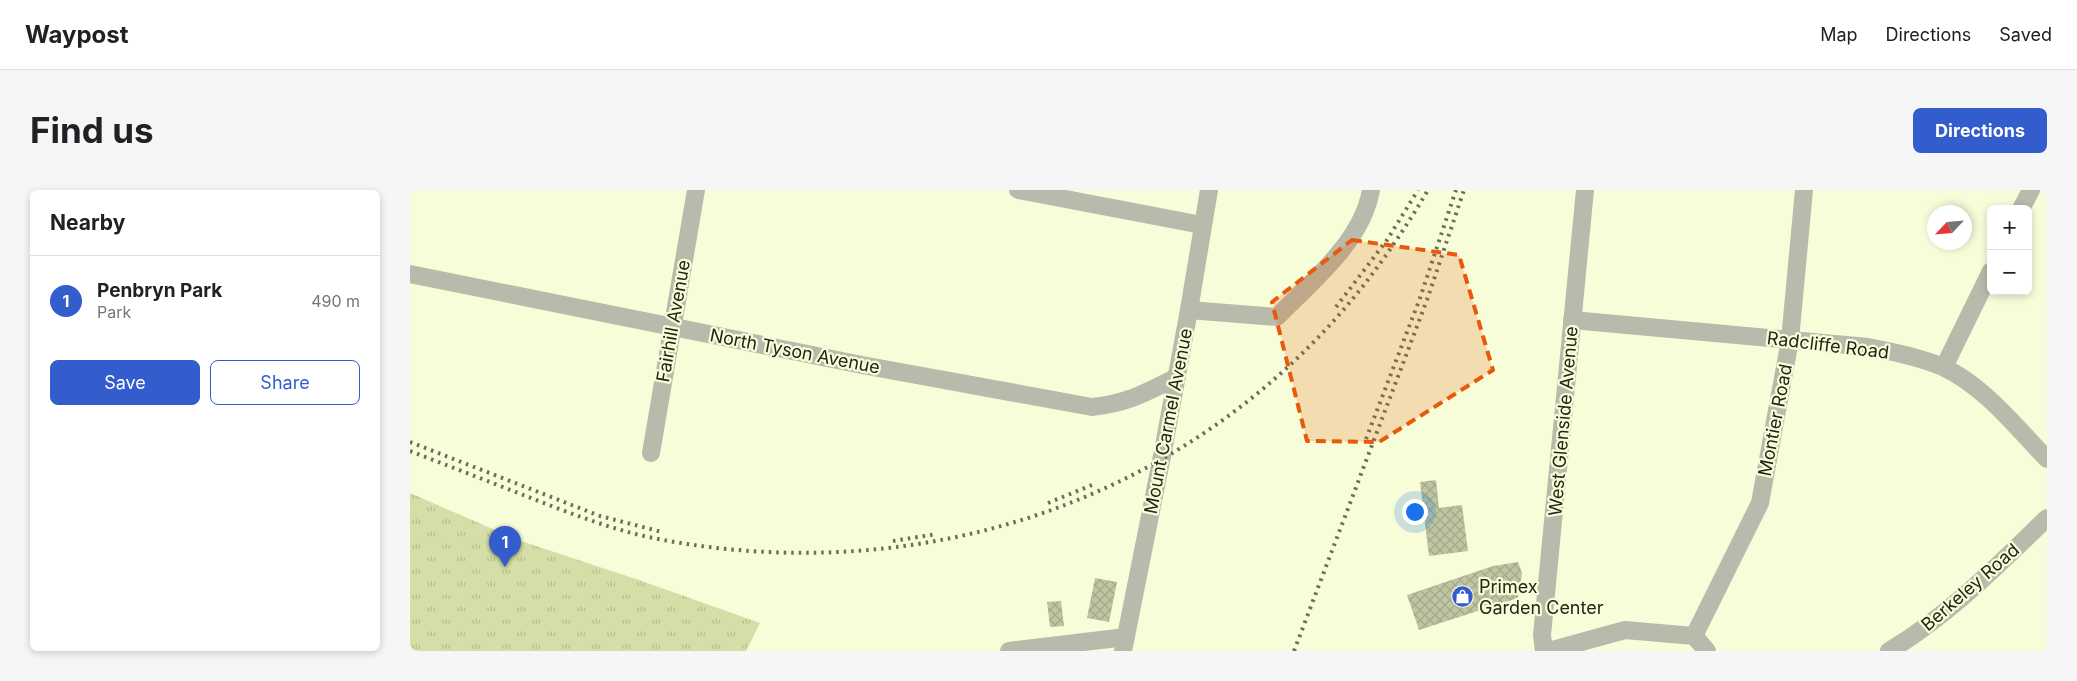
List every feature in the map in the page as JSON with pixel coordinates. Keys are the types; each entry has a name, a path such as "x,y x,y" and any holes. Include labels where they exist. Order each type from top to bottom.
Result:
{"street":[{"name":"Fairhill Avenue","path":"650,453 696,190"},
{"path":"1018,190 1202,225"},
{"name":"Mount Carmel Avenue","path":"1124,644 1190,310 1209,190"},
{"path":"1190,310 1277,316 1347,245 1370,200 1371,190"},
{"name":"West Glenside Avenue","path":"1544,651 1542,635 1585,190"},
{"name":"Montier Road","path":"1694,636 1760,504 1790,340 1804,190"},
{"path":"2023,205 2031,190"},
{"name":"North Tyson Avenue","path":"410,274 672,328 1092,406 1114,404 1135,398 1177,377"},
{"path":"1944,368 1987,279"},
{"name":"Radcliffe Road","path":"1572,320 1868,347 1916,358 1944,368 1983,394 2047,459"},
{"name":"Berkeley Road","path":"1889,651 1931,624 1958,602 2047,518"},
{"path":"1549,651 1625,630 1694,636 1707,651"},
{"path":"1008,651 1124,644"}],"highlighted area":[{"path":"1352,240 1459,255 1493,370 1379,442 1307,441 1272,302"}],"green space":[{"path":"410,493 518,540 760,623 746,651 410,651"}],"building":[{"path":"1436,480 1439,508 1462,505 1468,551 1429,556 1420,482"},
{"name":"Primex Garden Center","path":"1518,562 1522,573 1518,598 1419,630 1407,595 1493,566"},
{"path":"1095,578 1117,582 1109,622 1087,618"},
{"path":"1061,601 1064,626 1050,627 1047,602"}],"railway":[{"path":"1336,307 1387,240 1418,190"},
{"path":"410,451 624,531 653,538 746,551 838,552 930,542 1018,521 1104,489 1184,446 1259,392 1328,327 1356,295 1394,244 1428,190"},
{"path":"1366,439 1420,298 1456,190"},
{"path":"1294,651 1427,300 1464,190"},
{"path":"410,442 600,516 662,532"},
{"path":"1048,503 1092,485"},
{"path":"893,541 937,534"}],"place":[{"name":"Penbryn Park","path":"505,567"},
{"name":"Primex Garden Center","path":"1463,596"}]}
